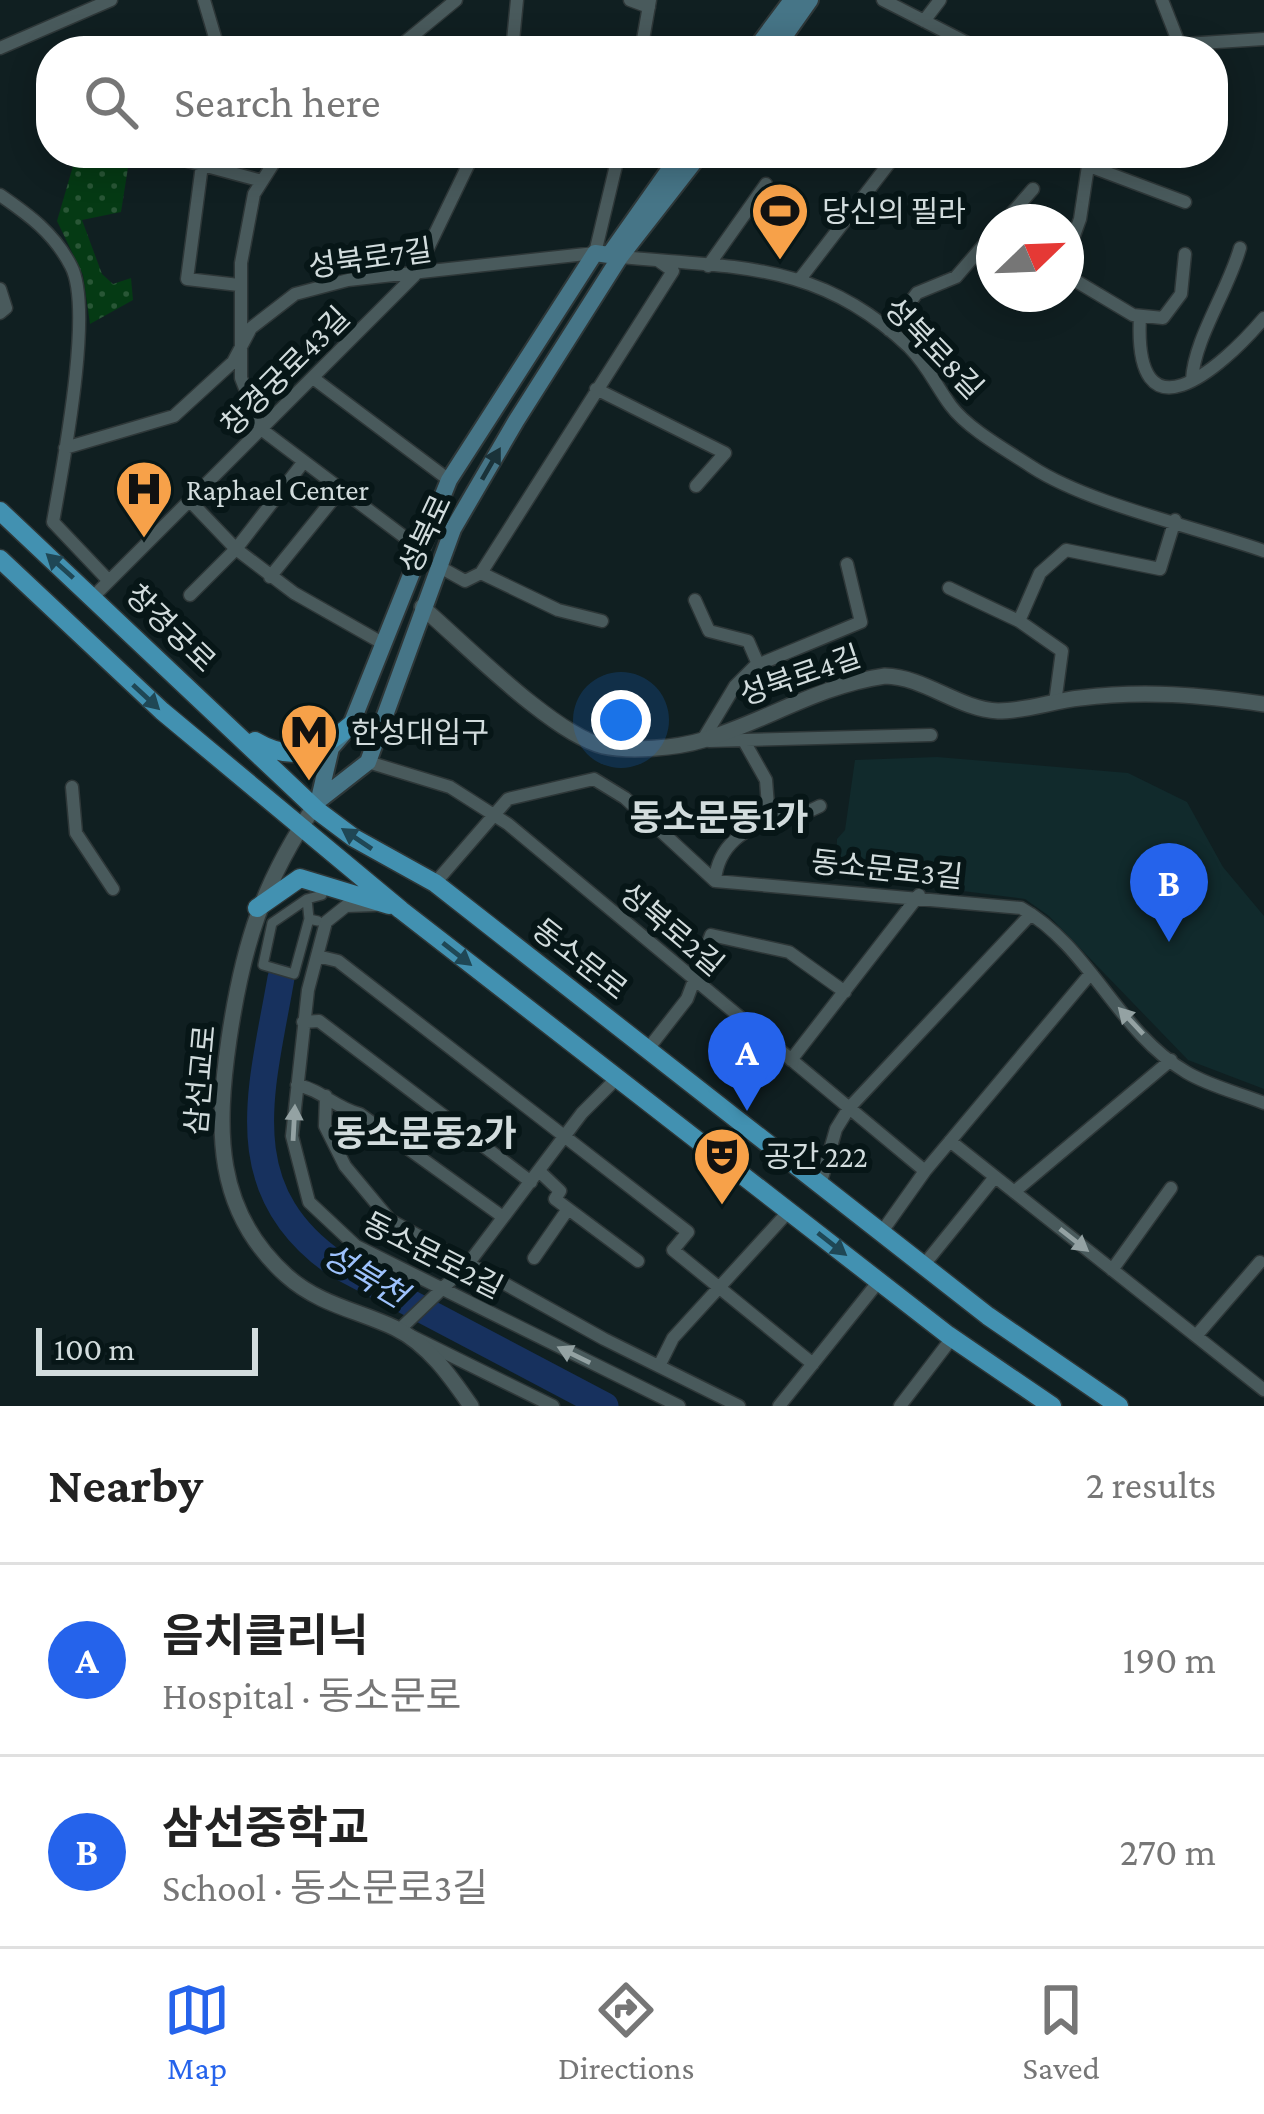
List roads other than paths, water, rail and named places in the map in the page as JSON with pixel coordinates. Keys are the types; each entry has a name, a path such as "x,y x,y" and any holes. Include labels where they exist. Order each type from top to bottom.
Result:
{"main road":[{"path":"765,36 792,0"},
{"path":"785,36 810,0"},
{"name":"성북로","path":"316,804 331,748 351,724 449,480 595,253 609,255 670,168"},
{"name":"성북로","path":"368,762 422,607 463,511 593,297 689,168"},
{"path":"593,297 595,253"},
{"name":"창경궁로","path":"0,511 298,790"},
{"path":"424,548 440,561"},
{"path":"0,559 162,711 401,910 952,1338 1052,1406"},
{"path":"230,727 284,755 321,750 351,724"},
{"path":"316,804 368,762"},
{"name":"동소문로","path":"298,790 354,838 435,883 923,1266 1119,1406"},
{"path":"257,908 300,878 401,910"}],"street":[{"path":"0,48 82,6 111,0"},
{"path":"204,0 215,36"},
{"path":"413,36 457,0"},
{"path":"513,36 517,0"},
{"path":"630,0 650,4 644,36"},
{"path":"883,0 954,36"},
{"path":"924,21 940,0"},
{"path":"1162,0 1172,36"},
{"path":"1228,43 1264,39"},
{"path":"202,168 187,279 239,285"},
{"path":"213,168 262,181"},
{"path":"270,168 254,194 239,285 242,379 261,429 339,492 424,548"},
{"name":"창경궁로43길","path":"94,596 415,275 467,168"},
{"path":"595,253 615,168"},
{"path":"800,278 885,168"},
{"path":"1082,204 1088,168"},
{"path":"1110,168 1185,202"},
{"path":"708,266 766,184"},
{"path":"1021,204 1033,189"},
{"path":"0,195 43,225 74,270 78,342 53,522 109,581"},
{"path":"1192,380 1192,361 1229,289 1240,248"},
{"name":"성북로7길","path":"65,448 174,416 240,349 251,328 295,294 348,280 595,253"},
{"path":"889,330 917,293 956,277 976,254"},
{"path":"1084,285 1140,316 1162,318 1181,294 1185,254"},
{"name":"성북로8길","path":"620,257 800,278 843,294 933,373 952,407 1033,468 1264,550"},
{"path":"440,561 465,581 481,573 673,271 658,260"},
{"path":"0,289 6,308 0,313"},
{"path":"1140,316 1138,360 1145,375 1157,384 1179,387 1214,368 1264,318"},
{"path":"1253,330 1264,343"},
{"name":"성북로","path":"313,378 449,480"},
{"path":"596,389 725,453 696,486"},
{"path":"190,595 236,549 302,464"},
{"path":"270,577 339,492"},
{"path":"190,500 270,577 384,644"},
{"path":"1018,621 1040,573 1066,550 1160,569 1175,520"},
{"name":"성북로4길","path":"702,741 735,686 758,664 861,622 848,565"},
{"path":"481,573 558,610 602,621"},
{"path":"949,588 1018,621 1062,650 1055,703"},
{"path":"695,600 709,631 748,641 758,664"},
{"name":"성북로4길","path":"422,607 560,725 598,745 702,741 774,708 885,676 904,676 981,709 1027,710 1176,692 1264,704"},
{"path":"702,741 931,735"},
{"path":"744,741 766,780 769,819"},
{"name":"성북로2길","path":"368,762 450,787 490,814 925,1171"},
{"path":"435,883 490,814 508,799 594,779 641,812 715,881"},
{"path":"72,787 76,833 112,889"},
{"name":"삼선교로","path":"316,804 294,820 242,954 220,1100 220,1150 232,1200 249,1232 291,1280 316,1297 403,1326 440,1363 471,1406"},
{"path":"715,881 717,864 734,838 789,808 803,814 820,806"},
{"name":"동소문로3길","path":"715,881 919,895 1021,908 1031,914"},
{"path":"308,899 313,920 294,974 262,965 272,922 308,899 322,895"},
{"path":"791,1060 919,895"},
{"name":"동소문로2길","path":"401,910 372,905 336,910 326,922 303,1022 293,1153 316,1212 356,1246 679,1406"},
{"path":"820,1185 836,1129 848,1108 1031,914 1185,1072 1264,1103"},
{"path":"647,1049 696,981 711,935 789,952 845,992"},
{"path":"317,956 338,961 688,1232 673,1250 813,1364"},
{"path":"881,1233 925,1171 1091,974"},
{"path":"303,1022 319,1022 560,1191 555,1199 638,1261"},
{"path":"1014,1192 1172,1060"},
{"path":"554,1406 403,1326 468,1264 566,1135 616,1078"},
{"path":"296,1085 326,1096 339,1109 360,1114 503,1217"},
{"path":"326,1096 325,1126 335,1146 390,1220 739,1406"},
{"path":"950,1141 1264,1390"},
{"path":"923,1266 995,1177"},
{"path":"1112,1270 1171,1188"},
{"path":"534,1258 568,1209"},
{"path":"659,1366 673,1338 789,1211"},
{"path":"1196,1336 1260,1262"},
{"path":"779,1406 879,1281"},
{"path":"900,1406 952,1338"}],"waterway":[{"name":"성북천","path":"281,978 266,1059 261,1134 266,1170 279,1203 302,1235 336,1264 605,1406"}],"place":[{"name":"당신의 필라","path":"780,262"},
{"name":"Raphael Center","path":"144,540"},
{"name":"한성대입구","path":"309,783"},
{"name":"삼선중학교","path":"1169,942"},
{"name":"음치클리닉","path":"747,1111"},
{"name":"공간 222","path":"722,1207"}],"district":[{"name":"동소문동1가","path":"719,818"},
{"name":"동소문동2가","path":"425,1134"}]}
